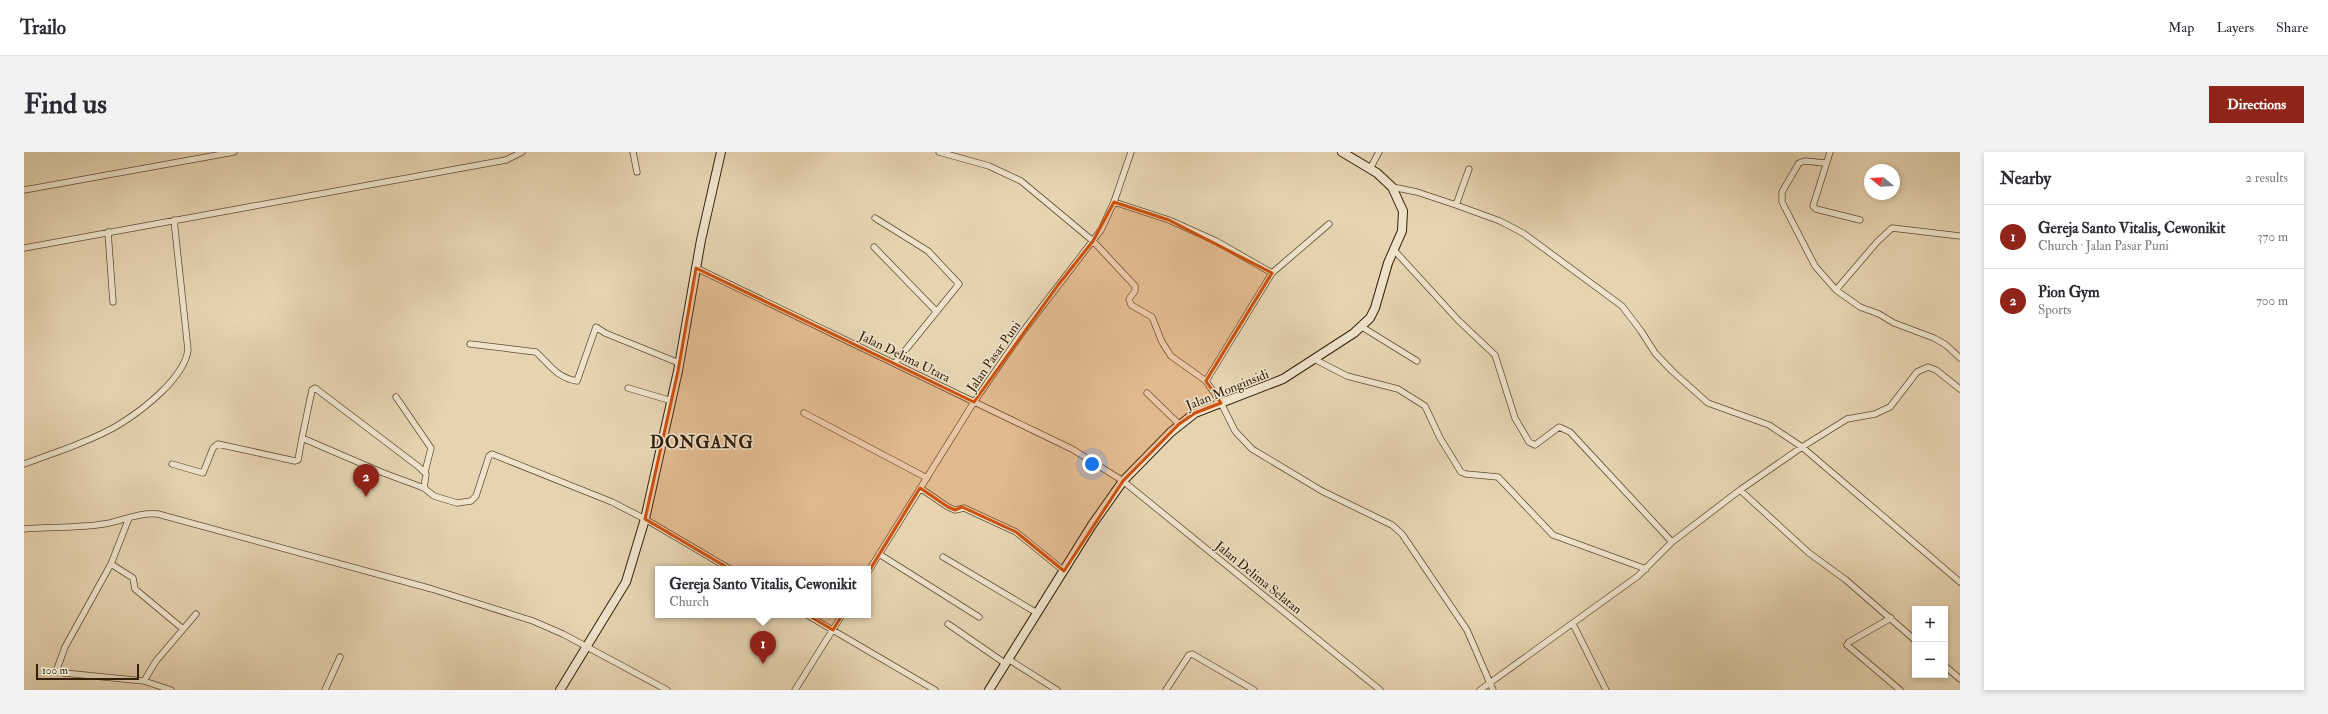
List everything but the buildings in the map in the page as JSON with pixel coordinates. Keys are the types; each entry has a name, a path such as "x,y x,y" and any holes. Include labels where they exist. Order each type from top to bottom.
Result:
{"street":[{"path":"24,190 234,152"},
{"path":"24,248 506,160 522,152"},
{"path":"634,152 637,172"},
{"path":"560,690 626,582 645,519 680,363 696,268 720,152"},
{"path":"939,152 989,166 1021,181 1093,241 1136,286 1135,291 1129,299 1129,302 1152,317 1162,342 1171,356 1206,381 1221,403 1235,431 1252,449 1322,491 1392,525 1402,534 1467,630 1493,690"},
{"name":"Jalan Pasar Puni","path":"871,567 974,402 1058,285 1093,241 1114,202 1131,152"},
{"name":"Jalan Monginsidi","path":"989,690 1092,525 1123,481 1179,424 1196,413 1283,379 1362,327 1375,308 1394,250 1402,231 1404,220 1401,206 1392,187 1371,167 1342,152"},
{"path":"1371,167 1378,152"},
{"path":"1830,152 1825,163 1813,203 1814,208 1860,220"},
{"path":"1825,163 1805,161 1799,163 1781,198 1814,266 1836,290 1860,307 1879,314 1894,323 1934,338 1946,345 1960,358"},
{"path":"1456,205 1469,169"},
{"path":"1392,187 1417,192 1456,205 1500,221 1523,233 1622,306 1641,331 1654,353 1672,372 1708,403 1769,425 1802,447 1960,582"},
{"path":"1114,202 1169,220 1216,241 1272,273"},
{"path":"875,218 928,251 959,283 895,363"},
{"path":"24,464 121,423 171,383 183,366 188,350 174,220"},
{"path":"1206,381 1272,273 1329,224"},
{"path":"1836,290 1877,242 1892,228 1960,236"},
{"path":"108,232 113,302"},
{"path":"874,247 936,312"},
{"path":"1394,250 1458,320 1495,355 1515,418 1529,442 1535,445 1555,429 1559,427 1566,429 1672,542"},
{"name":"Jalan Delima Utara","path":"696,268 1072,449 1123,481"},
{"path":"470,344 536,352 547,366 564,377 576,381 597,327 605,333 680,363"},
{"path":"1362,327 1417,361"},
{"path":"1314,358 1348,376 1398,389 1425,406 1440,438 1461,472 1466,474 1498,477 1553,535 1646,569"},
{"path":"1480,690 1573,624 1646,569 1672,542 1740,490 1802,447 1847,419 1885,410 1917,372 1924,368 1936,370 1960,389"},
{"path":"172,464 203,473 213,448 218,444 295,461 298,460 312,390 315,388 424,472"},
{"path":"628,388 672,401"},
{"path":"1147,393 1179,424"},
{"path":"396,397 431,448 424,472 424,488"},
{"path":"804,413 927,478"},
{"path":"302,438 381,472 424,488 434,496 458,503 471,501 476,496 489,456 492,454 612,502 645,519 725,566"},
{"name":"Jalan Delima Selatan","path":"1123,481 1380,690"},
{"path":"920,488 948,507 955,510 964,508 1016,532 1064,571"},
{"path":"1740,490 1809,553 1891,618 1912,637"},
{"path":"24,529 87,526 138,515 158,514 432,590 533,621 667,690"},
{"path":"129,518 111,564 65,647 56,669 64,673 144,681 171,690"},
{"path":"879,554 978,617"},
{"path":"943,557 1037,613"},
{"path":"111,564 133,578 135,589 183,629"},
{"path":"144,681 156,661 196,614"},
{"path":"812,618 935,690"},
{"path":"797,689 840,618"},
{"path":"1891,618 1848,642 1847,645 1900,690"},
{"path":"948,624 1057,690"},
{"path":"1573,624 1606,690"},
{"path":"1166,690 1189,655 1192,654 1254,690"},
{"path":"325,690 340,657"},
{"path":"1948,669 1960,679"}],"highlighted area":[{"path":"1114,202 1169,220 1272,273 1206,381 1221,403 1195,413 1179,424 1123,481 1064,571 1016,532 962,507 955,510 948,507 920,488 833,630 645,519 678,371 696,268 974,402 1058,285 1093,241"}],"place":[{"name":"Pion Gym","path":"366,497"},
{"name":"Gereja Santo Vitalis, Cewonikit","path":"763,664"}],"district":[{"name":"DONGANG","path":"702,442"}]}
